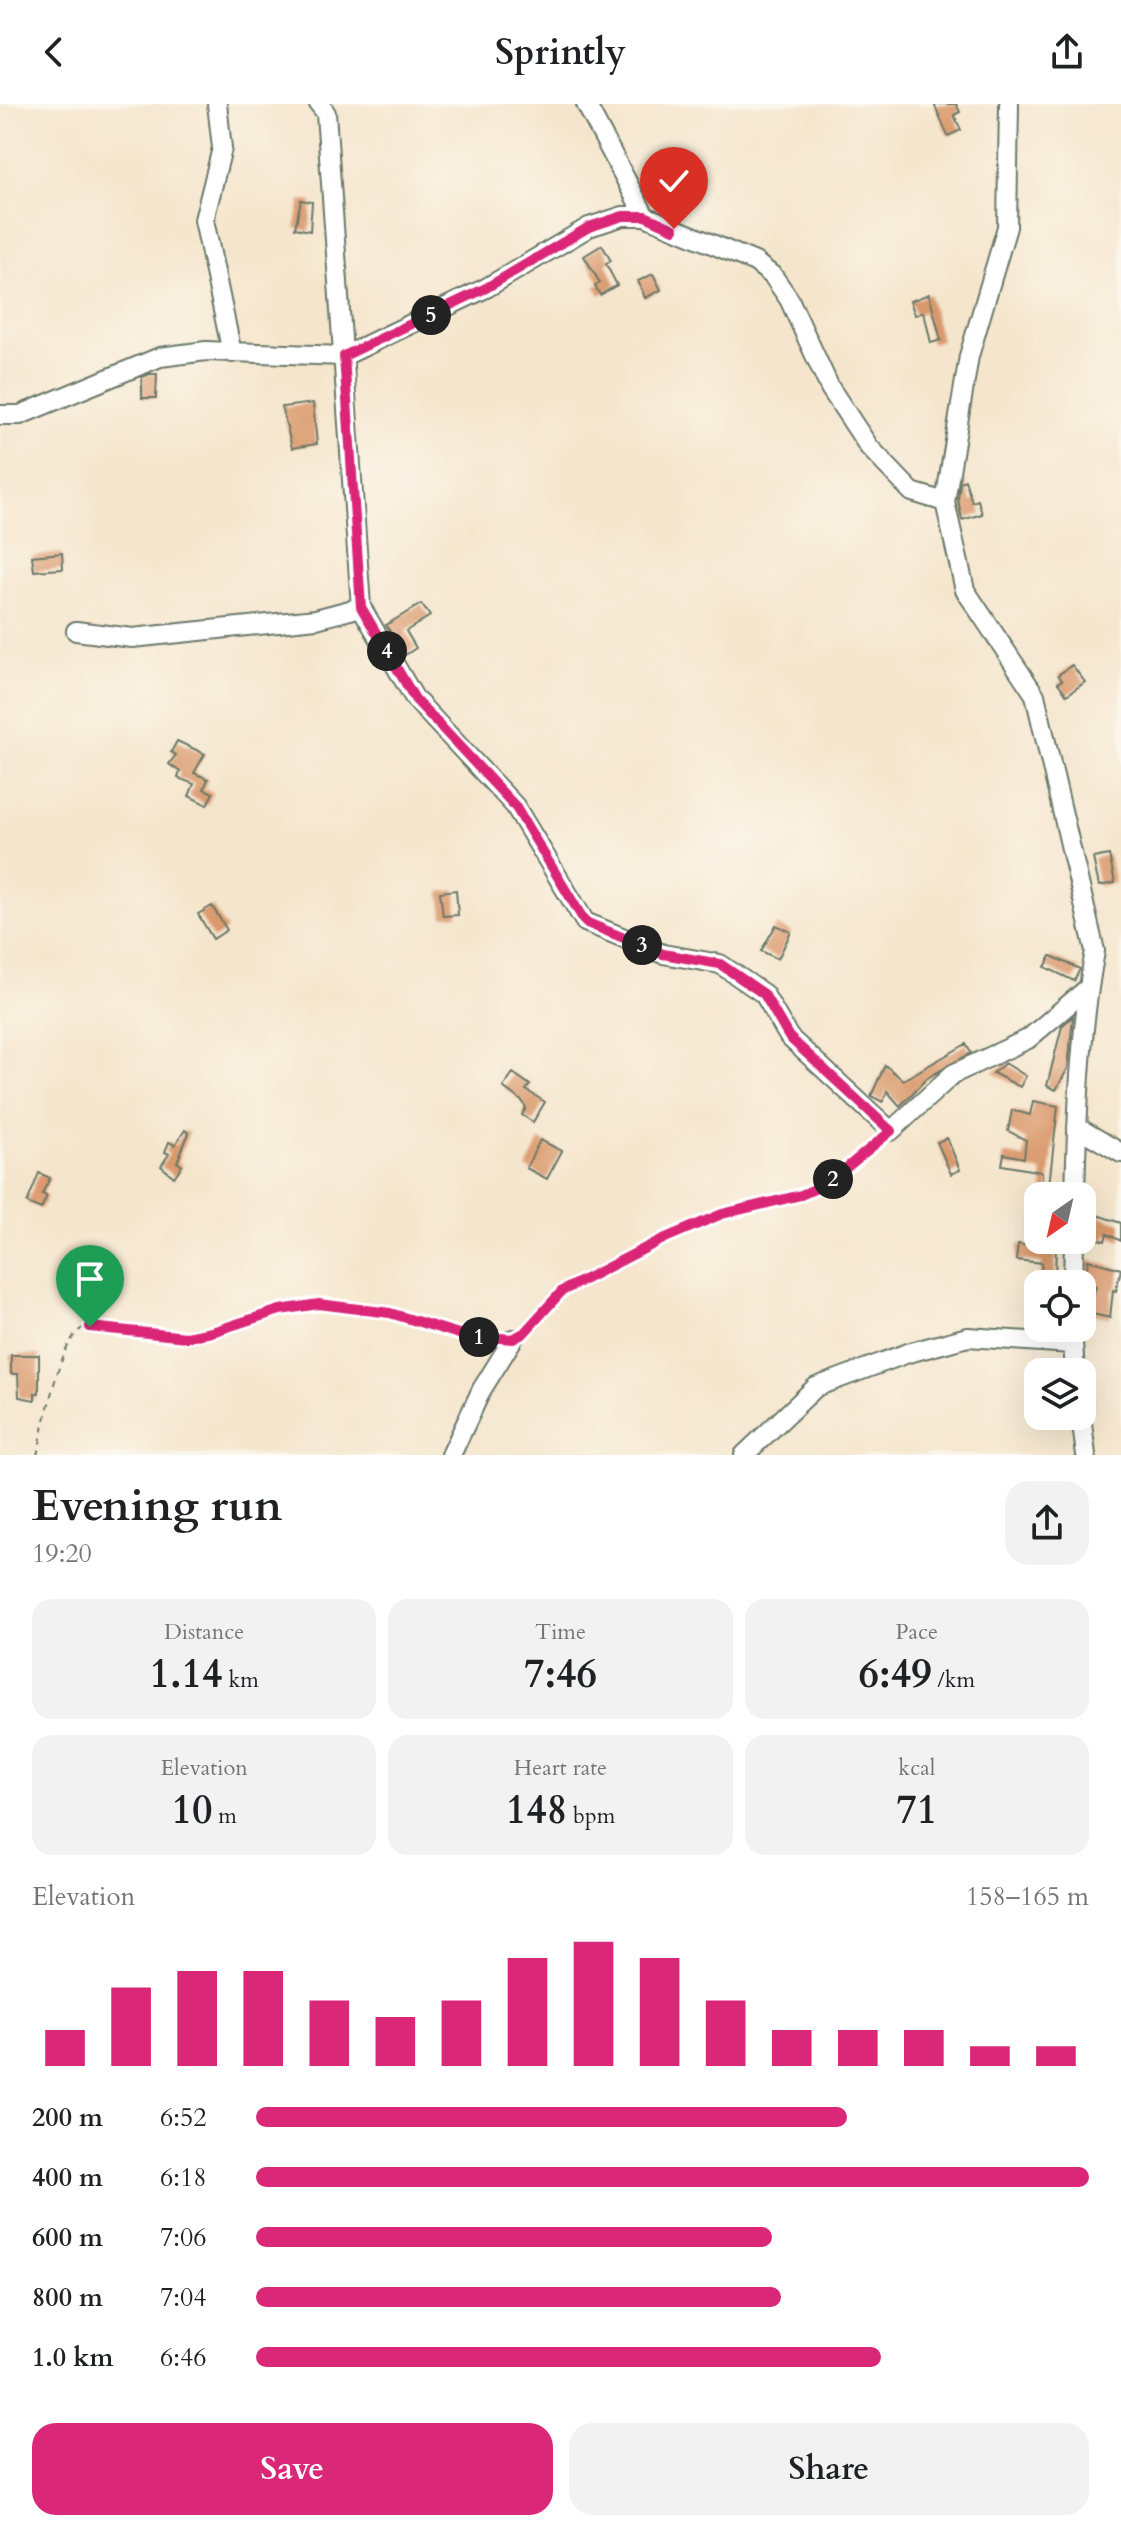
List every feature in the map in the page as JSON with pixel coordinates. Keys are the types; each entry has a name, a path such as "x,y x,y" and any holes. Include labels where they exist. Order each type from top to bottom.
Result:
{"street":[{"path":"217,104 222,148 204,220 232,353"},
{"path":"319,104 326,113 361,607 415,699 515,806 585,922 663,954 720,964 764,994 789,1037 891,1131 953,1074 1028,1039 1088,988"},
{"path":"586,104 645,216"},
{"path":"1009,104 1007,227 969,356 945,502 965,590 1035,695 1095,951 1088,988 1075,1182"},
{"path":"0,415 20,415 160,357 206,351 344,356 486,288 589,227 623,216 645,216 755,262 773,276 789,299 830,388 869,447 912,492 945,502"},
{"path":"76,631 132,638 316,619 361,607"},
{"path":"1077,1127 1121,1153"},
{"path":"744,1455 816,1387 908,1353 968,1337 1024,1336"},
{"path":"451,1455 482,1389 513,1339"},
{"path":"1083,1430 1086,1455"}],"path":[{"path":"37,1455 62,1358 75,1333 84,1327 186,1337 280,1310 319,1304 390,1313 462,1335 513,1339 524,1333 562,1291 663,1239 722,1214 801,1195 828,1183 891,1131"}],"building":[{"path":"934,104 956,104 960,112 954,115 961,130 948,136"},
{"path":"301,200 312,202 310,231 295,228"},
{"path":"602,245 611,261 606,264 617,285 600,295 595,286 600,283 584,256"},
{"path":"653,274 661,290 645,298 638,281"},
{"path":"929,294 941,340 931,343 924,312 915,315 910,301"},
{"path":"157,374 156,398 142,398 142,377"},
{"path":"313,403 317,444 292,448 282,407"},
{"path":"965,480 972,502 978,500 982,514 962,520 958,499 960,482"},
{"path":"62,553 63,569 34,571 32,556"},
{"path":"421,604 430,616 406,631 416,648 405,655 386,625"},
{"path":"1072,665 1085,682 1067,695 1058,683 1062,680 1058,675"},
{"path":"177,741 205,754 194,773 208,779 204,789 213,793 207,805 189,796 194,784 178,778 180,772 169,764 176,755 171,752"},
{"path":"1109,855 1115,883 1099,886 1093,858"},
{"path":"456,890 458,915 443,916 440,892"},
{"path":"212,906 227,930 213,939 198,914"},
{"path":"776,925 791,932 778,959 761,951"},
{"path":"1051,956 1080,969 1074,981 1045,967"},
{"path":"1073,1016 1068,1068 1056,1090 1047,1086 1062,1026"},
{"path":"966,1044 971,1053 927,1078 900,1106 887,1091 883,1102 871,1096 885,1065 903,1080"},
{"path":"1005,1063 1026,1076 1020,1087 993,1073"},
{"path":"513,1073 530,1085 526,1090 545,1102 533,1122 522,1115 526,1108 523,1102 503,1087"},
{"path":"1033,1101 1058,1106 1049,1182 1042,1182 1042,1172 1002,1165 1004,1154 1024,1158 1026,1140 1008,1131 1012,1110 1030,1115"},
{"path":"185,1130 189,1133 177,1162 182,1166 174,1177 161,1166 169,1154 165,1152 169,1142 175,1145"},
{"path":"947,1138 960,1170 951,1174 937,1142"},
{"path":"540,1140 562,1151 547,1179 526,1168"},
{"path":"39,1173 50,1178 42,1194 47,1196 41,1209 27,1203"},
{"path":"1096,1215 1121,1223 1121,1241 1107,1234 1105,1241 1096,1238"},
{"path":"1018,1244 1024,1245 1024,1254 1056,1254 1055,1270 1041,1270 1042,1263 1016,1260"},
{"path":"1088,1260 1121,1269 1116,1291 1113,1290 1110,1318 1096,1315 1096,1270 1087,1270"},
{"path":"11,1355 39,1355 39,1393 35,1393 35,1400 19,1397 18,1374 11,1374"}],"route":[{"path":"90,1327 186,1337 280,1310 319,1304 348,1305 390,1313 462,1335 513,1339 524,1333 562,1291 663,1239 722,1214 801,1195 828,1183 891,1131 789,1037 764,994 720,964 663,954 585,922 515,806 415,699 361,607 344,356 486,288 589,227 623,216 645,216 674,229"}]}
